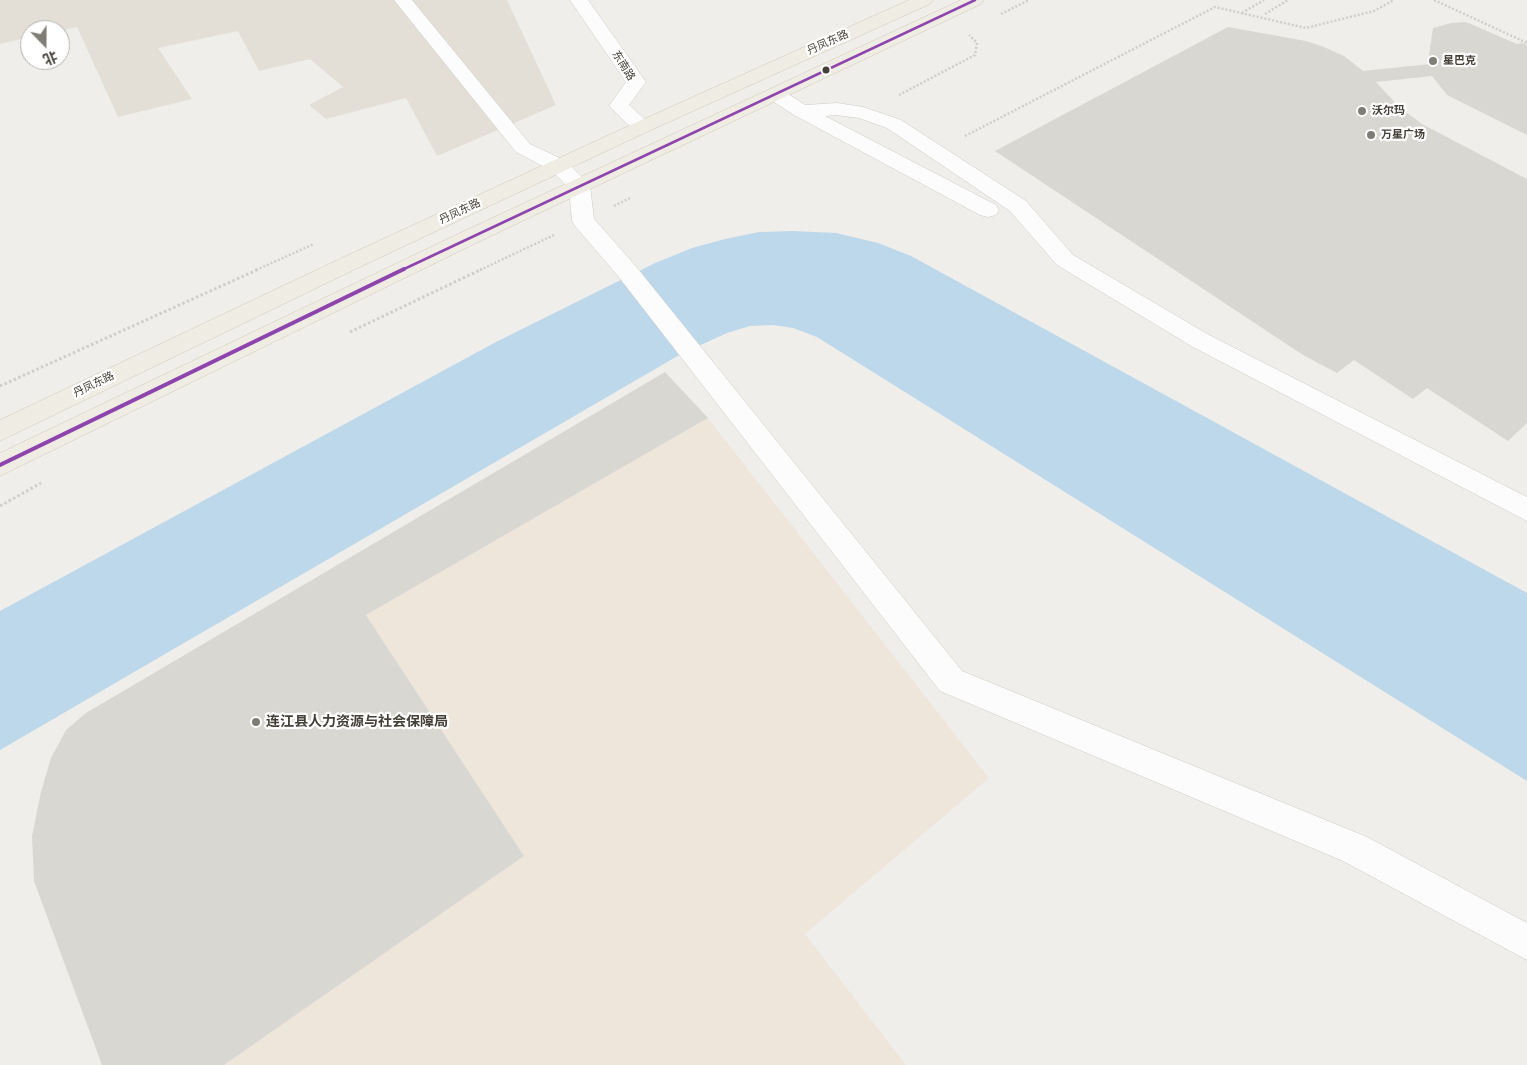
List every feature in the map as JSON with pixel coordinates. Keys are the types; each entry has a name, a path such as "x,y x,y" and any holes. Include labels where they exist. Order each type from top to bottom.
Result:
{"main road":[{"name":"丹凤东路","path":"0,431 250,310 642,127 924,0"},
{"name":"丹凤东路","path":"0,465 410,266 975,0"}],"street":[{"path":"404,0 523,148 559,166 579,186 583,221 626,270 951,682 1355,848 1527,942"},
{"name":"东南路","path":"579,0 636,82 619,106 642,127"},
{"path":"775,94 801,112 988,210"},
{"path":"801,112 837,109 863,113 894,124 1018,206 1065,260 1201,341 1527,510"}],"path":[{"path":"1242,13 1264,0"},
{"path":"1265,14 1288,0"},
{"path":"936,151 1215,6 1306,28 1374,11 1394,0"},
{"path":"1434,0 1527,43"},
{"path":"863,113 975,54 977,43 964,32"}],"shaded area":[{"path":"0,0 507,0 556,105 437,156 406,98 326,119 309,105 343,87 310,59 259,71 238,31 158,48 192,99 118,117 77,27 70,29 70,20 20,20 20,39 0,44"},
{"path":"708,418 989,778 805,934 906,1065 224,1065 524,856 366,615"}],"water":[{"path":"759,232 836,233 878,243 911,256 1527,593 1527,781 817,337 793,328 773,325 750,326 727,333 681,354 0,750 0,611 496,342 655,263 692,248 725,239"}],"building":[{"path":"1466,22 1517,44 1527,45 1527,135 1447,95 1432,76 1376,82 1399,107 1422,124 1527,179 1527,423 1508,441 1427,388 1413,399 1354,360 1337,373 1303,355 995,151 1228,27 1306,41 1344,56 1363,71 1430,64 1429,55 1433,28 1451,23"},
{"name":"连江县人力资源与社会保障局","path":"665,372 708,418 366,615 524,856 224,1065 102,1065 34,881 32,836 41,792 51,758 66,730 86,713"}],"transit line":[{"path":"0,465 466,239 975,0"}],"place":[{"name":"星巴克","path":"1433,61"},
{"name":"沃尔玛","path":"1362,111"},
{"name":"万星广场","path":"1371,135"},
{"name":"连江县人力资源与社会保障局","path":"256,722"}]}
